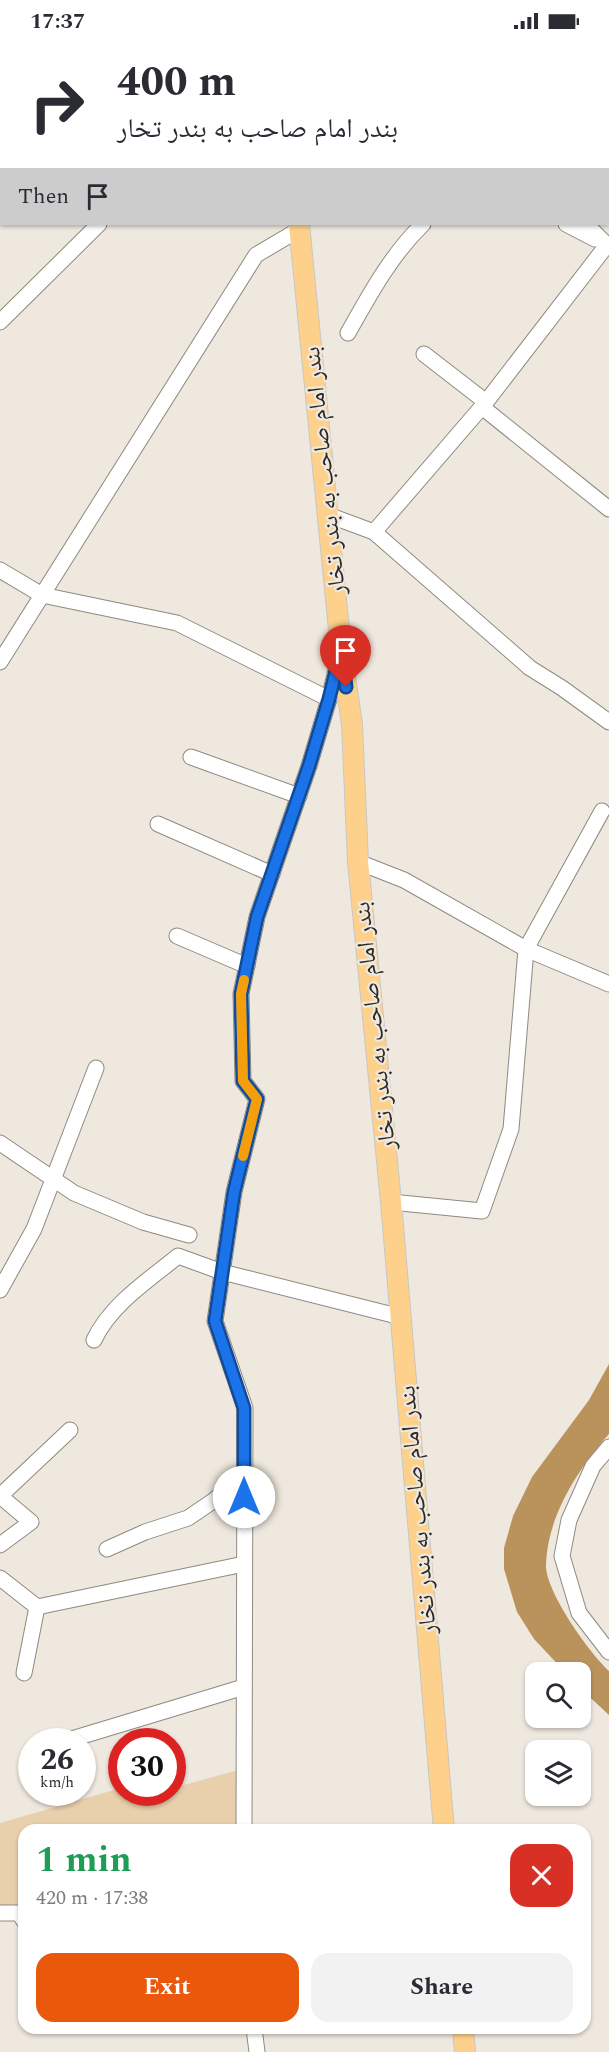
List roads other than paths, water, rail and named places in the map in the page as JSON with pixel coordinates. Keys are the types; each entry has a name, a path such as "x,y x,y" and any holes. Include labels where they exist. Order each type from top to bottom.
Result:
{"main road":[{"name":"بندر امام صاحب به بندر تخار","path":"299,226 341,650 352,724 358,862 391,1202 443,1824"},
{"path":"464,2034 465,2052"}],"street":[{"path":"0,322 98,225"},
{"path":"348,333 380,277 410,236 422,225"},
{"path":"568,225 608,245"},
{"path":"587,225 608,245"},
{"path":"0,662 256,255 299,226"},
{"path":"374,532 484,404 608,245"},
{"path":"424,354 609,509"},
{"path":"328,515 374,532 530,668 609,722"},
{"path":"0,570 42,595 177,623 329,699"},
{"path":"244,1824 244,1408 215,1321 234,1192 257,1099 243,1081 241,994 257,917 299,796 329,699 341,650"},
{"path":"191,757 299,796"},
{"path":"391,1202 482,1211 511,1129 526,949 602,811"},
{"path":"158,824 272,874"},
{"path":"358,862 404,880 526,949 609,984"},
{"path":"177,936 247,966"},
{"path":"0,1290 34,1229 96,1068"},
{"path":"0,1143 74,1193 133,1218 189,1235"},
{"path":"94,1340 101,1325 121,1304 178,1256 222,1272 401,1317"},
{"path":"0,1545 31,1522 0,1496 70,1430"},
{"path":"609,1447 593,1466 568,1520 562,1556 579,1613 609,1652"},
{"path":"107,1549 145,1532 188,1518 244,1475"},
{"path":"0,1578 37,1607 244,1564"},
{"path":"24,1673 37,1607"},
{"path":"96,1732 244,1687"},
{"path":"0,1913 18,1913"},
{"path":"255,2034 257,2052"}]}
